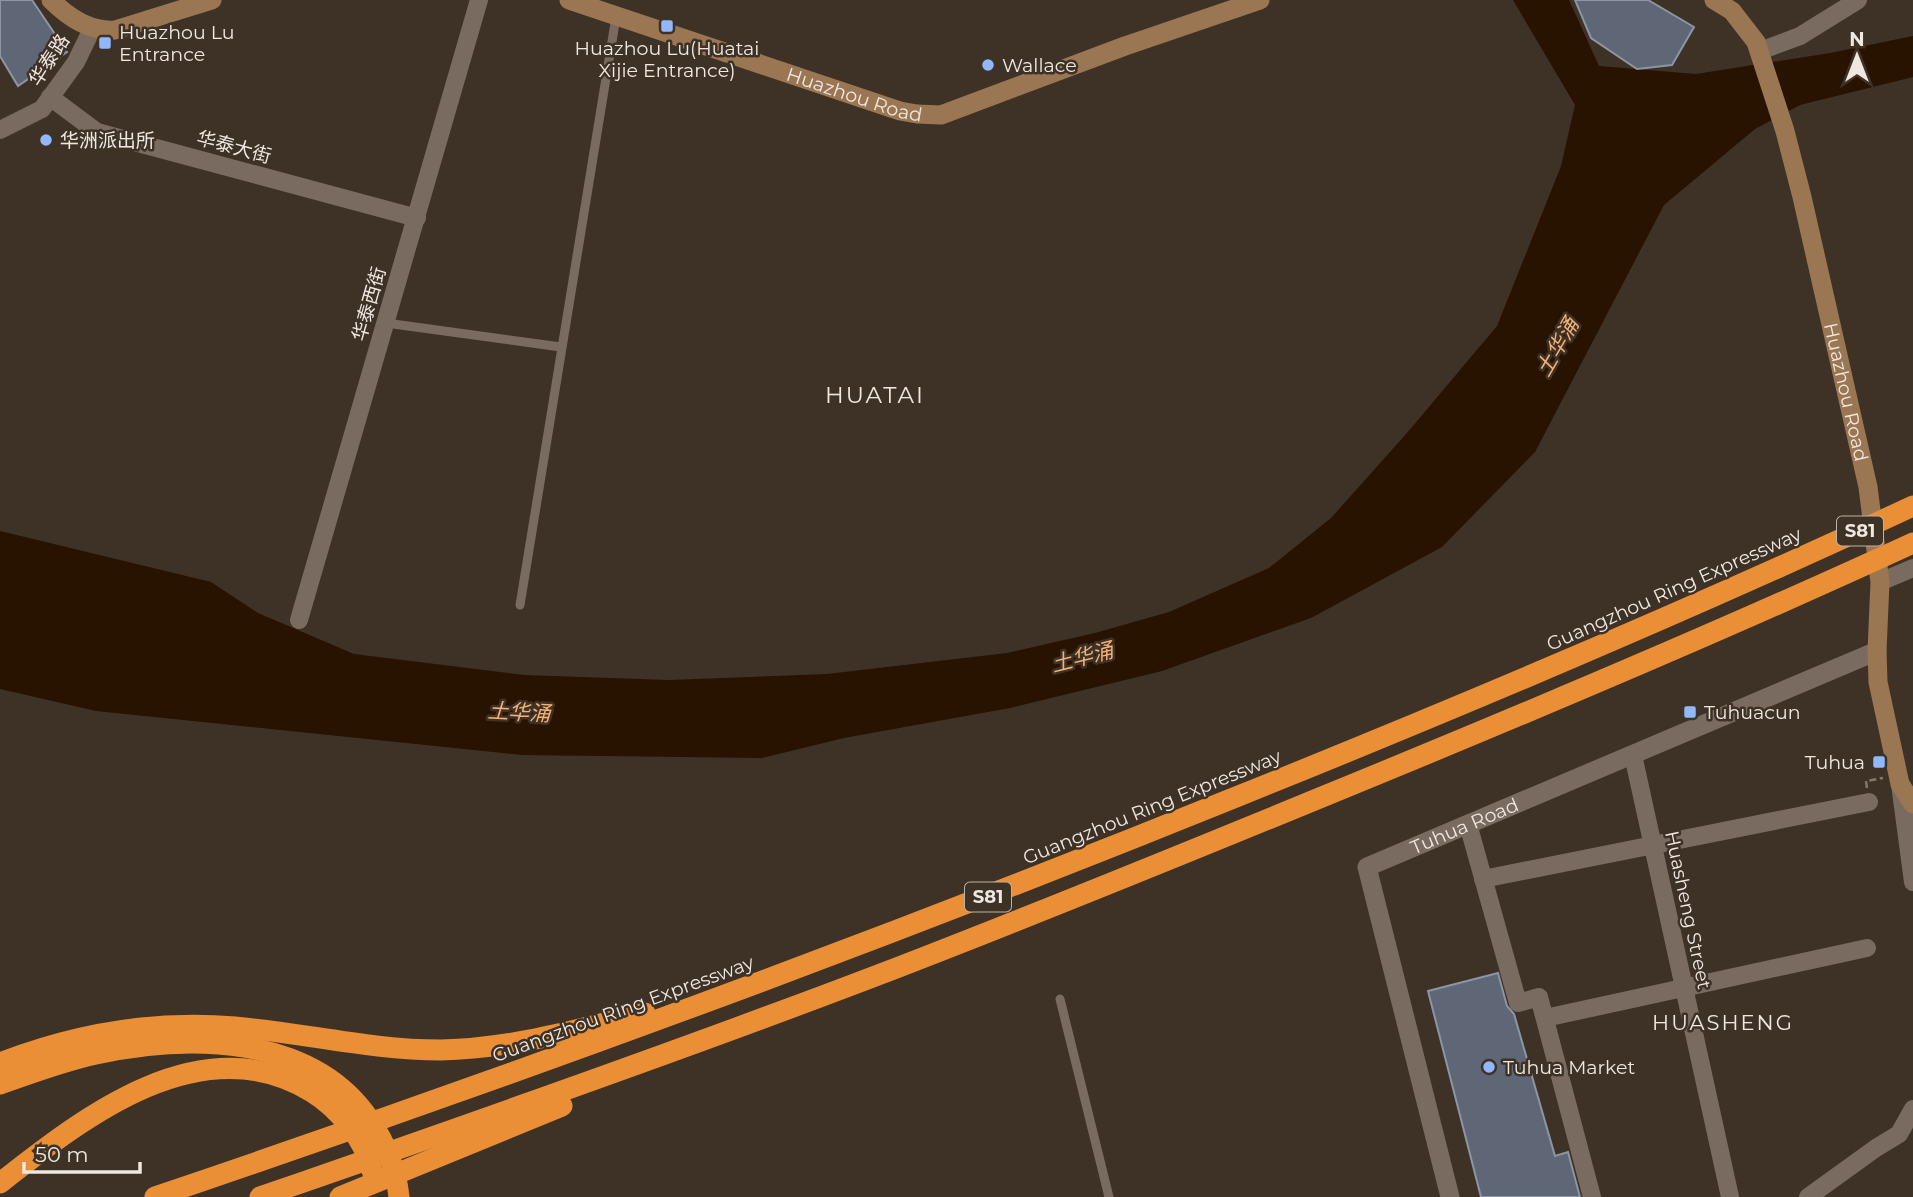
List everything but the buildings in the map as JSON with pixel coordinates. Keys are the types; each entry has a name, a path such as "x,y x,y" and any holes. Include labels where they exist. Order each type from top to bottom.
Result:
{"highway":[{"name":"Guangzhou Ring Expressway","path":"155,1197 458,1093 871,942 1070,865 1399,732 1807,556 1913,506"},
{"name":"S81","path":"260,1197 513,1109 895,968 1089,892 1521,716 1913,543"},
{"path":"0,1063 65,1041 106,1032 172,1026 235,1027 371,1046 475,1049 647,1013 871,942"},
{"path":"340,1197 895,968"},
{"path":"0,1084 98,1053 154,1045 237,1046 286,1056 329,1078 363,1110 385,1145 398,1185 399,1197"},
{"path":"0,1183 91,1115 139,1089 191,1072 242,1070 284,1078 320,1097 347,1125 371,1166 377,1197"}],"main road":[{"path":"51,0 92,29 115,30 212,0"},
{"name":"Huazhou Road","path":"569,0 900,111 941,115 1125,46 1260,0"},
{"name":"Huazhou Road","path":"1714,0 1731,10 1756,42 1785,131 1868,487 1880,582 1877,651 1880,693 1898,780 1913,804"}],"street":[{"name":"华泰西街","path":"299,620 480,0"},
{"path":"1762,56 1858,0"},
{"name":"华泰路","path":"0,130 42,109 76,62 92,29"},
{"name":"华泰大街","path":"50,97 97,132 416,218"},
{"path":"1880,582 1913,568"},
{"name":"Tuhua Road","path":"1450,1197 1367,867 1877,651"},
{"name":"Huasheng Street","path":"1633,755 1730,1197"},
{"path":"1898,780 1913,882"},
{"path":"1483,879 1869,802"},
{"path":"1468,824 1518,1003 1539,997 1592,1197"},
{"path":"1545,1018 1867,948"},
{"path":"1808,1197 1899,1134 1913,1109"}],"lane":[{"path":"520,605 616,17"},
{"path":"386,323 561,347"},
{"path":"1059,999 1109,1197"}],"path":[{"path":"1869,802 1866,781 1898,780"}],"water":[{"name":"土华涌","path":"1513,0 1569,0 1599,66 1696,74 1830,53 1913,36 1913,77 1800,105 1755,129 1664,205 1535,452 1442,547 1311,618 1162,671 1010,708 844,738 762,758 522,755 96,711 0,689 0,531 211,582 258,613 354,654 524,675 669,680 827,674 1007,653 1095,633 1169,612 1269,568 1331,518 1497,326 1561,166 1575,105"}],"place":[{"name":"Huazhou Lu(Huatai Xijie Entrance)","path":"667,26"},
{"name":"Huazhou Lu Entrance","path":"105,43"},
{"name":"Wallace","path":"988,65"},
{"name":"华洲派出所","path":"46,140"},
{"name":"Tuhuacun","path":"1690,712"},
{"name":"Tuhua","path":"1879,762"},
{"name":"Tuhua Market","path":"1489,1067"}],"district":[{"name":"HUATAI","path":"875,395"},
{"name":"HUASHENG","path":"1723,1022"}]}
